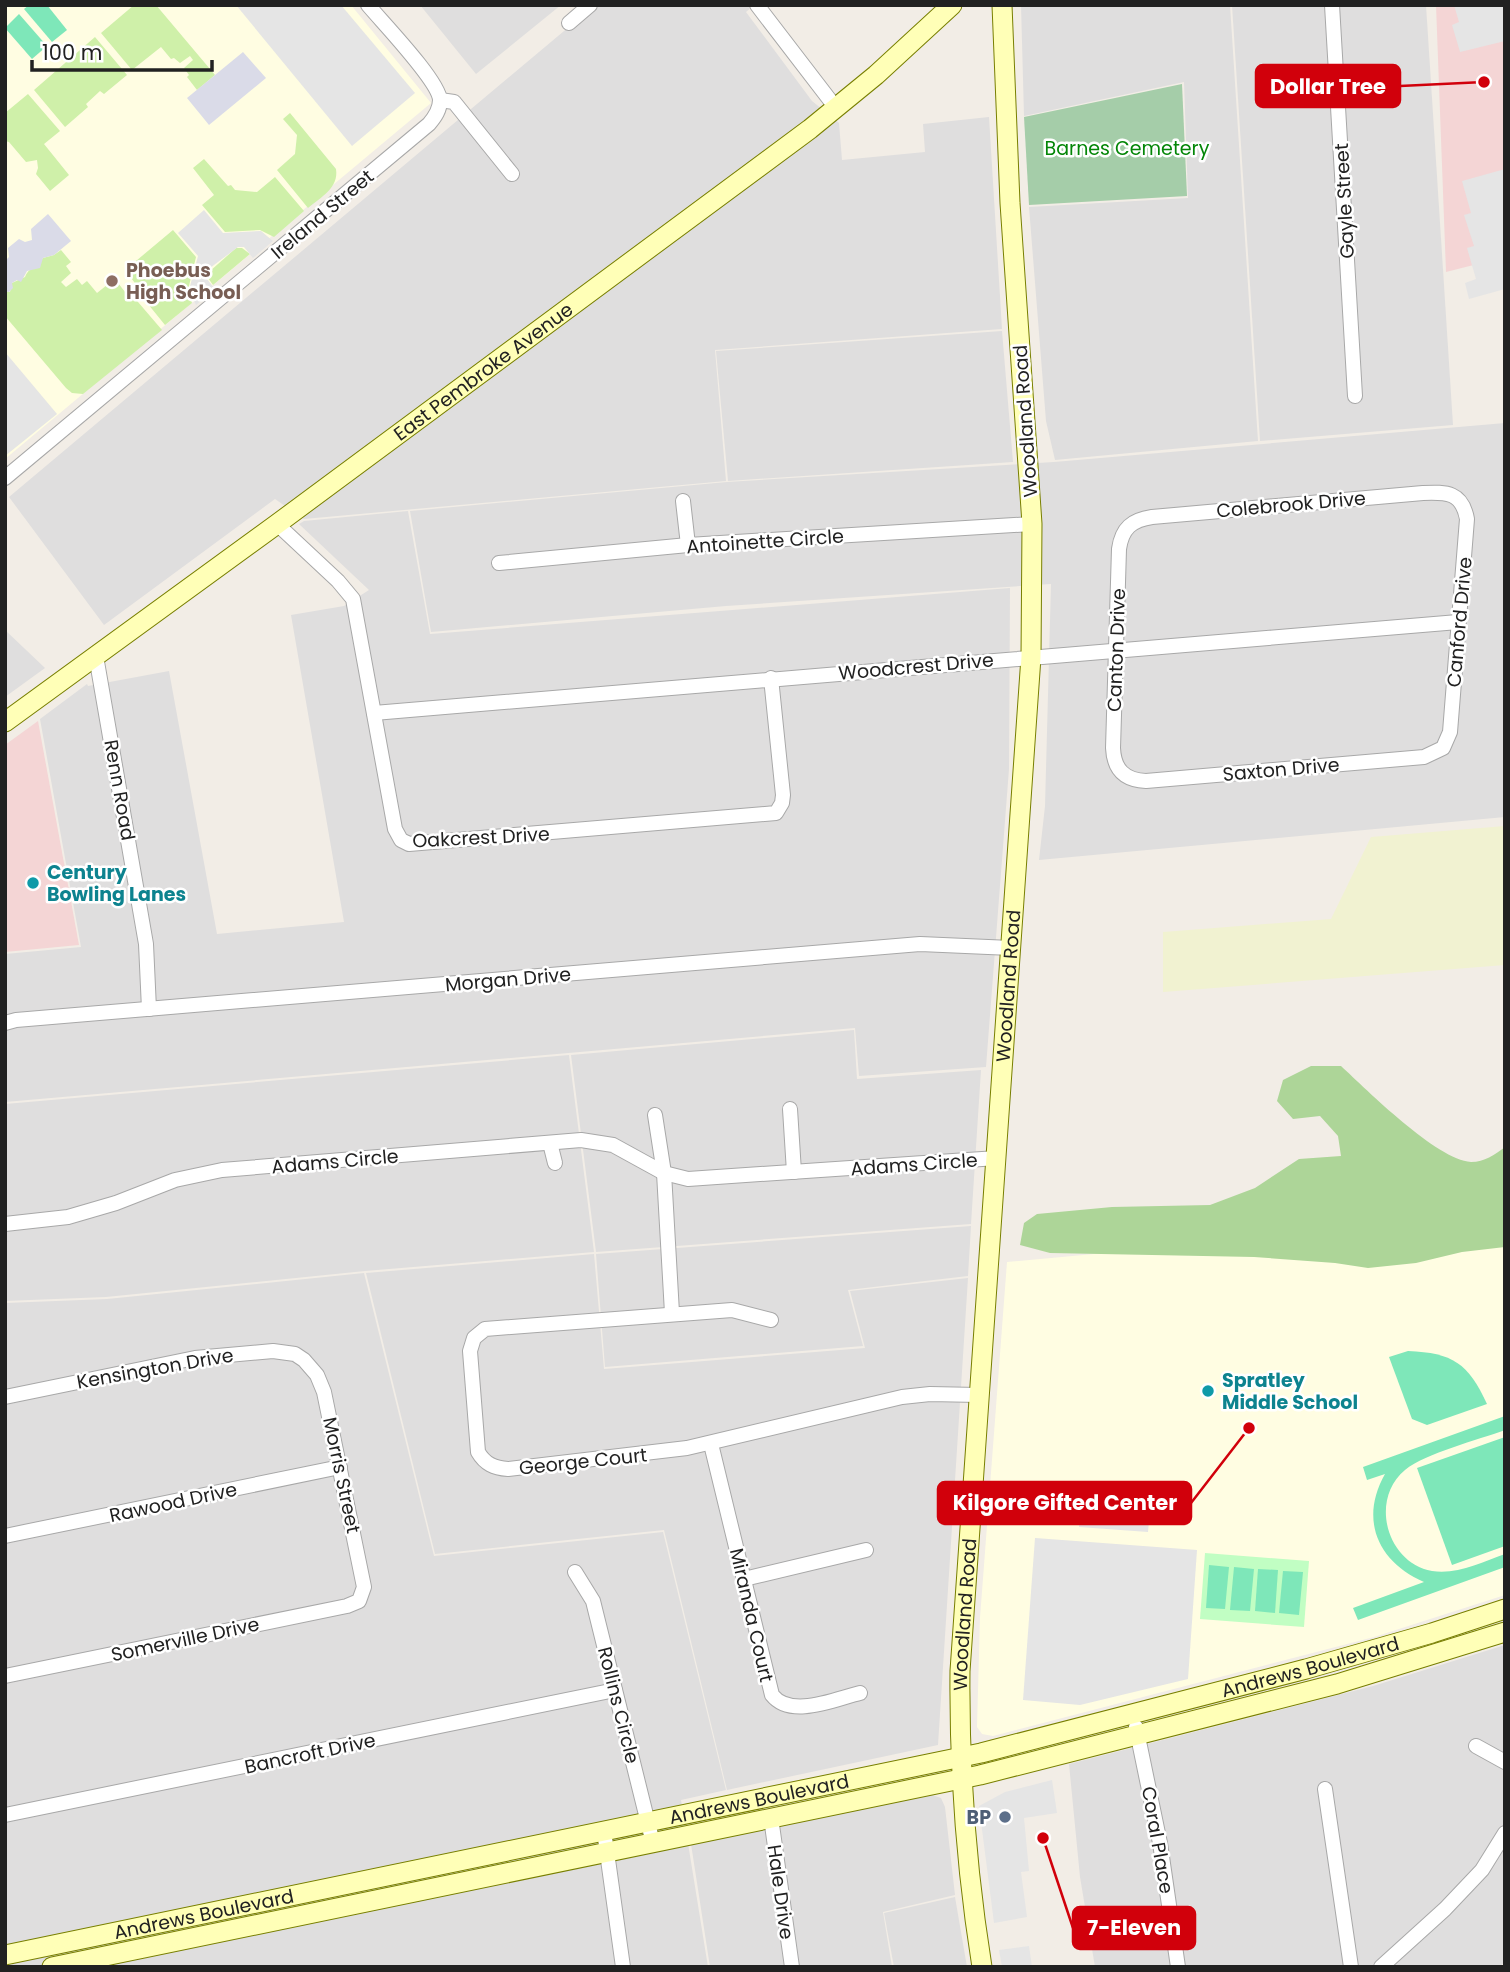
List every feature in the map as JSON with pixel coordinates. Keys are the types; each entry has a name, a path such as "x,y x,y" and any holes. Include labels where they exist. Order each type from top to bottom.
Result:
{"main road":[{"name":"East Pembroke Avenue","path":"5,722 277,524 836,108 952,5"},
{"name":"Woodland Road","path":"982,1967 971,1899 961,1779 963,1613 1031,657 1032,524 1010,203 1002,5"},
{"name":"Andrews Boulevard","path":"5,1955 960,1758 1373,1651 1505,1609"},
{"name":"Andrews Boulevard","path":"52,1967 961,1779 1358,1678 1505,1632"}],"street":[{"path":"368,5 433,82 440,100 454,102 512,174"},
{"path":"569,23 590,5"},
{"path":"757,5 836,108"},
{"name":"Gayle Street","path":"1332,5 1355,396"},
{"name":"Ireland Street","path":"5,478 429,124 436,117 440,100"},
{"name":"Colebrook Drive","path":"1127,527 1142,519 1179,514 1423,492 1457,497"},
{"name":"Canford Drive","path":"1443,748 1450,732 1467,519 1465,509 1457,497"},
{"path":"683,501 688,545"},
{"name":"Oakcrest Drive","path":"277,524 338,581 353,599 395,829 401,840 409,844 776,813 783,795 771,678"},
{"name":"Antoinette Circle","path":"499,563 688,545 1032,524"},
{"name":"Canton Drive","path":"1120,772 1113,748 1119,549 1127,527"},
{"name":"Woodcrest Drive","path":"374,713 1458,622"},
{"name":"Renn Road","path":"96,656 146,944 149,1009"},
{"name":"Saxton Drive","path":"1120,772 1128,778 1146,782 1424,757 1443,748"},
{"name":"Morgan Drive","path":"5,1023 920,944 1011,948"},
{"path":"790,1108 794,1172"},
{"path":"655,1115 664,1174 672,1313"},
{"name":"Adams Circle","path":"5,1224 68,1217 116,1203 175,1180 222,1170 581,1140 607,1143 664,1174 696,1179 997,1158"},
{"path":"550,1143 555,1163"},
{"name":"George Court","path":"771,1320 732,1310 493,1327 480,1332 471,1344 470,1358 478,1452 486,1463 493,1467 508,1469 670,1451 711,1444 902,1397 930,1394 978,1395"},
{"name":"Kensington Drive","path":"5,1397 216,1355 273,1351 295,1354 304,1360"},
{"name":"Morris Street","path":"304,1360 312,1367 321,1383 363,1581 362,1597"},
{"name":"Miranda Court","path":"711,1444 770,1690 776,1699 786,1706 799,1707 860,1693"},
{"name":"Rawood Drive","path":"5,1536 340,1467"},
{"path":"744,1579 866,1550"},
{"name":"Rollins Circle","path":"575,1572 593,1601 653,1843"},
{"name":"Somerville Drive","path":"5,1676 354,1604 362,1597"},
{"name":"Bancroft Drive","path":"5,1815 615,1690"},
{"name":"Coral Place","path":"1133,1714 1160,1843 1178,1967"},
{"path":"1476,1746 1505,1762"},
{"path":"1325,1789 1351,1967"},
{"name":"Hale Drive","path":"771,1818 792,1967"},
{"path":"604,1831 623,1967"},
{"path":"1381,1967 1455,1899 1482,1870 1505,1833"}],"shaded area":[{"name":"Phoebus High School","path":"5,5 351,5 431,103 5,459"},
{"path":"236,5 341,5 415,93 352,146"},
{"path":"420,5 561,5 476,74"},
{"path":"595,5 754,5 746,12 812,101 839,123 842,160 925,152 923,124 989,117 1002,329 715,350 726,481 304,519 275,499 104,625 9,497"},
{"path":"1021,5 1230,5 1258,441 1055,460 1046,421 1029,207 1188,198 1184,82 1024,116"},
{"path":"1232,5 1426,5 1453,425 1260,441"},
{"path":"1436,5 1505,5 1505,257 1446,272"},
{"path":"1454,5 1505,5 1505,41 1460,52 1452,25 1459,22"},
{"path":"243,52 266,78 209,125 187,98"},
{"path":"1505,169 1505,289 1469,299 1465,283 1476,279 1467,248 1474,246 1464,215 1471,213 1462,181"},
{"path":"204,210 223,233 261,231 273,241 253,258 244,247 238,247 210,268 207,279 215,289 196,305 189,290 198,256 178,233"},
{"path":"48,214 71,241 54,255 43,258 40,268 27,271 21,282 17,280 12,283 13,288 9,292 5,291 8,248 19,239 25,242 32,240 31,229"},
{"path":"1002,331 1013,462 728,481 716,351"},
{"path":"5,352 57,414 5,456"},
{"path":"1505,423 1505,817 1039,860 1045,806 1051,584 726,606 431,632 410,511 727,482 1054,462"},
{"path":"408,511 430,634 1010,588 1009,769 986,1067 859,1076 855,1028 5,1102 5,954 81,947 40,719 87,684 88,686 169,671 217,934 344,922 291,615 344,606 369,590 299,524 304,521"},
{"path":"5,630 45,668 5,697"},
{"path":"38,721 79,945 5,952 5,745"},
{"path":"854,1030 857,1079 981,1070 971,1224 596,1252 571,1055"},
{"path":"569,1055 594,1252 365,1271 106,1297 5,1301 5,1104"},
{"path":"1505,1216 1505,1595 1374,1637 993,1736 982,1734 977,1727 980,1618 1007,1262"},
{"path":"971,1226 968,1276 848,1290 863,1346 605,1367 596,1254"},
{"path":"594,1254 604,1369 865,1348 850,1291 968,1278 938,1745 727,1790 664,1530 435,1554 366,1273"},
{"path":"364,1273 434,1556 663,1532 726,1790 681,1800 708,1967 5,1967 5,1303 107,1299"},
{"path":"1064,1494 1131,1499 1131,1509 1150,1511 1148,1532 1079,1527 1080,1519 1062,1517"},
{"path":"1035,1538 1197,1550 1188,1679 1080,1705 1023,1700"},
{"path":"1505,1645 1505,1962 1499,1967 1095,1967 1080,1877 1069,1764 1373,1686"},
{"path":"1052,1780 1057,1813 1024,1818 1029,1871 1021,1872 1027,1917 994,1923 979,1806 1005,1792"},
{"path":"929,1794 941,1798 945,1807 955,1895 883,1912 892,1967 710,1967 691,1844"},
{"path":"955,1897 967,1967 894,1967 884,1913"},
{"path":"1029,1946 1032,1967 1002,1967 999,1950"}],"green space":[{"path":"29,5 47,5 67,30 52,42 24,9"},
{"path":"134,5 156,5 215,75 197,90 184,68 193,60 190,56 180,63 174,58 171,59 161,47 132,70 101,33"},
{"path":"19,14 47,46 32,59 5,28"},
{"path":"95,37 127,75 104,94 100,91 86,104 88,107 65,127 34,90"},
{"name":"Barnes Cemetery","path":"1182,84 1187,196 1029,205 1024,117"},
{"path":"28,94 60,131 44,144 69,175 50,191 36,174 37,160 26,162 9,142 5,141 5,113"},
{"path":"290,113 336,169 332,187 308,208 277,170 295,154 297,135 283,119"},
{"path":"204,159 228,186 231,185 235,190 257,192 275,177 304,211 274,237 260,230 225,232 202,205 214,195 193,168"},
{"path":"173,230 196,257 188,290 192,303 165,325 135,288 137,286 129,275 139,266 136,261"},
{"path":"236,248 242,248 250,254 213,285 208,278 209,272"},
{"path":"61,250 71,262 66,266 71,273 61,282 66,287 77,279 82,285 87,281 97,293 107,285 111,289 118,283 162,330 83,394 72,393 66,388 5,316 5,291 10,292 12,283 25,277 43,258"},
{"path":"1505,826 1505,965 1163,992 1163,932 1331,919 1371,837"},
{"path":"1311,1066 1341,1066 1403,1122 1440,1150 1457,1158 1471,1162 1481,1161 1505,1147 1505,1247 1462,1252 1416,1263 1368,1268 1254,1257 1050,1253 1020,1245 1024,1223 1037,1214 1112,1207 1210,1205 1255,1188 1299,1159 1341,1156 1338,1136 1320,1116 1293,1119 1277,1101 1283,1080"},
{"path":"1408,1351 1437,1354 1457,1363 1473,1379 1487,1404 1427,1425 1412,1419 1389,1357"},
{"path":"1505,1416 1505,1430 1439,1453 1405,1470 1394,1483 1388,1497 1386,1513 1388,1529 1394,1543 1416,1566 1432,1571 1451,1571 1505,1554 1505,1567 1358,1620 1353,1608 1424,1582 1395,1563 1378,1538 1374,1507 1377,1491 1385,1474 1367,1480 1363,1467"},
{"path":"1505,1437 1505,1546 1452,1565 1417,1468"},
{"path":"1205,1553 1309,1561 1304,1627 1200,1619"},
{"path":"1209,1565 1229,1567 1225,1609 1206,1608"},
{"path":"1234,1567 1254,1569 1250,1611 1230,1610"},
{"path":"1258,1569 1278,1570 1275,1613 1255,1611"},
{"path":"1283,1571 1303,1572 1299,1615 1279,1613"}],"place":[{"name":"Dollar Tree","path":"1484,82"},
{"name":"Phoebus High School","path":"112,281"},
{"name":"Century Bowling Lanes","path":"33,883"},
{"name":"Spratley Middle School","path":"1208,1391"},
{"name":"Kilgore Gifted Center","path":"1249,1428"},
{"name":"BP","path":"1005,1817"},
{"name":"7-Eleven","path":"1043,1838"}]}
